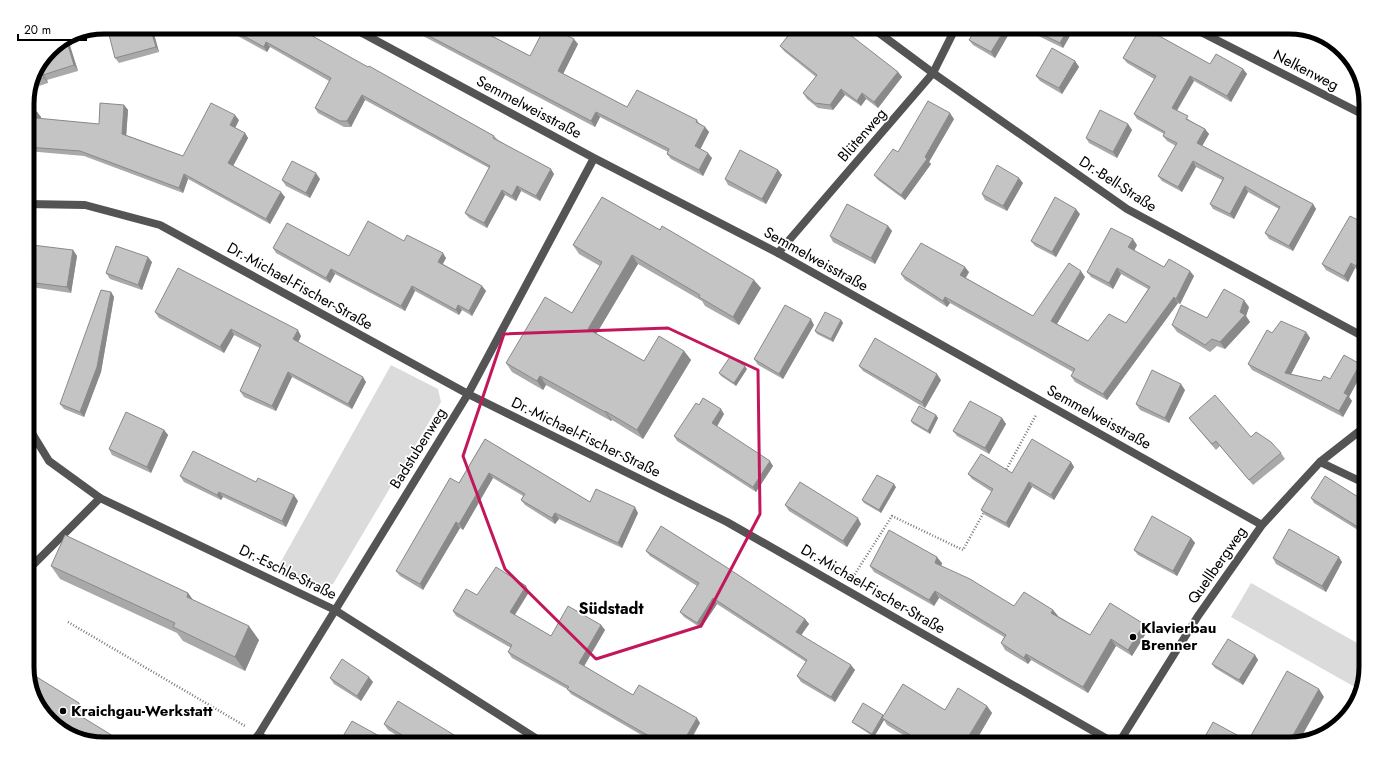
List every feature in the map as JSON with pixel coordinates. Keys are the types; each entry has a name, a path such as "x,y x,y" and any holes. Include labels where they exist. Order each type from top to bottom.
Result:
{"street":[{"name":"Semmelweisstraße","path":"364,34 594,158 778,253 1262,525"},
{"name":"Dr.-Bell-Straße","path":"880,34 933,73 1127,209 1359,334"},
{"name":"Blütenweg","path":"778,253 933,73 952,34"},
{"name":"Nelkenweg","path":"1205,34 1359,112"},
{"name":"Badstubenweg","path":"257,737 468,394 594,158"},
{"name":"Dr.-Michael-Fischer-Straße","path":"34,204 86,205 160,225 468,394 727,522 1105,737"},
{"name":"Quellbergweg","path":"1121,737 1198,616 1262,525 1320,462 1359,431"},
{"name":"Dr.-Eschle-Straße","path":"34,436 49,461 100,498 335,610 534,737"},
{"path":"1320,462 1359,481"},
{"path":"34,564 100,498"},
{"path":"259,734 262,737"}],"path":[{"path":"1003,476 1044,402"},
{"path":"845,590 892,516 963,550 985,509"},
{"path":"68,622 259,734"}],"highlighted area":[{"path":"668,328 758,370 760,514 701,626 596,659 505,569 463,456 504,334"}],"shaded area":[{"path":"391,365 438,389 441,402 333,584 318,586 278,567"},
{"path":"1251,583 1359,644 1359,667 1356,688 1231,617"}],"building":[{"path":"109,34 152,34 156,47 115,58"},
{"path":"240,34 309,34 368,67 369,66 494,136 493,138 551,169 536,196 517,186 512,196 502,190 484,223 465,213 490,166 362,95 347,121 340,121 315,108 331,78 266,42 264,47"},
{"path":"425,34 488,34 530,56 541,34 564,34 574,39 558,71 627,107 637,90 697,120 696,122 705,127 695,146 708,153 699,170 667,154 669,149 596,112 591,121"},
{"path":"789,34 849,34 898,72 874,102 862,93 857,101 841,89 830,105 815,103 803,93 817,75 780,46"},
{"path":"973,34 1002,34 991,52 969,40"},
{"path":"1041,34 1065,34 1060,43"},
{"path":"1137,34 1156,34 1210,64 1216,54 1243,69 1227,96 1190,76 1172,108 1188,116 1186,119 1205,129 1197,143 1313,204 1289,246 1265,233 1280,207 1245,186 1230,214 1210,204 1224,178 1193,161 1178,187 1158,176 1177,143 1163,136 1165,132 1134,114 1156,76 1123,58"},
{"path":"68,44 74,65 43,75 44,78 38,80 51,58"},
{"path":"1052,48 1075,61 1059,88 1036,76"},
{"path":"928,101 950,113 925,157 927,159 901,195 874,175 893,149 898,152"},
{"path":"100,103 124,105 122,134 183,156 211,103 235,115 230,125 245,133 228,163 281,192 266,219 184,174 179,188 80,151 34,148 34,112 37,112 36,118 99,124"},
{"path":"1100,110 1128,124 1113,152 1086,138"},
{"path":"740,150 778,170 762,199 725,179"},
{"path":"292,161 316,173 306,193 282,180"},
{"path":"997,165 1019,178 1003,206 982,194"},
{"path":"602,197 660,230 662,226 754,280 733,317 699,297 700,295 632,255 588,329 644,361 659,336 684,351 637,430 540,376 537,381 506,363 545,297 572,313 602,262 573,245"},
{"path":"1055,197 1076,209 1052,252 1031,241"},
{"path":"847,204 888,226 871,258 830,236"},
{"path":"1350,216 1359,220 1359,261 1356,266 1351,263 1344,276 1322,264"},
{"path":"368,221 404,241 407,235 443,253 438,262 482,286 469,311 458,305 456,310 412,286 401,306 331,269 326,278 273,248 287,223 349,256"},
{"path":"1111,228 1133,239 1128,247 1164,267 1169,259 1190,271 1176,299 1174,297 1103,394 1071,376 1075,369 945,297 943,301 901,274 921,243 965,267 960,275 1033,316 1069,263 1081,271 1051,321 1088,341 1109,314 1126,323 1150,287 1117,268 1109,283 1087,272"},
{"path":"34,245 73,250 67,287 34,283"},
{"path":"116,246 148,257 138,285 106,273"},
{"path":"178,268 298,330 293,339 363,377 348,404 288,372 272,406 240,391 261,345 231,329 220,347 155,312"},
{"path":"1224,289 1244,300 1240,312 1245,315 1220,342 1212,339 1205,345 1172,325 1181,305 1207,318"},
{"path":"101,290 111,292 97,367 80,412 60,404"},
{"path":"785,305 811,319 779,374 754,359"},
{"path":"825,312 841,320 831,339 815,331"},
{"path":"1281,321 1306,332 1285,373 1321,381 1324,376 1330,379 1344,355 1359,363 1344,393 1348,395 1339,411 1248,364 1267,330 1272,333"},
{"path":"875,338 937,374 922,402 859,366"},
{"path":"730,357 745,366 734,383 719,373"},
{"path":"1152,370 1181,384 1165,418 1136,404"},
{"path":"1215,395 1251,437 1256,432 1271,442 1281,453 1249,480 1216,441 1212,444 1189,418"},
{"path":"703,398 721,409 712,423 770,461 753,487 674,436 696,403 699,405"},
{"path":"970,401 1002,418 985,448 953,431"},
{"path":"919,406 936,415 928,431 911,421"},
{"path":"126,412 164,430 147,467 109,449"},
{"path":"485,439 590,502 596,489 635,507 618,543 555,513 552,518 521,500 525,494 489,473 459,524 456,522 420,584 396,571 450,478 459,483"},
{"path":"1032,439 1071,462 1051,495 1029,482 1006,523 981,510 993,489 968,474 981,454 1012,473"},
{"path":"193,451 256,482 258,478 294,495 282,521 219,492 217,495 180,476"},
{"path":"877,475 894,484 879,510 862,500"},
{"path":"1325,476 1359,498 1359,528 1311,498"},
{"path":"800,482 858,518 843,541 785,505"},
{"path":"1152,516 1191,538 1173,571 1134,550"},
{"path":"661,526 805,619 796,632 851,665 831,697 797,676 807,660 713,598 697,623 680,612 699,583 646,551"},
{"path":"1289,529 1339,557 1322,586 1273,558"},
{"path":"889,530 937,557 935,563 970,579 1014,606 1024,592 1053,610 1051,613 1090,635 1110,603 1144,624 1128,650 1111,639 1083,687 1026,654 1024,658 1001,643 1006,635 935,591 929,600 870,566"},
{"path":"65,535 188,593 187,597 249,626 235,657 173,627 175,623 51,566"},
{"path":"496,567 526,586 510,612 551,636 568,606 601,625 579,663 633,695 639,685 697,718 686,737 651,737 567,689 569,687 508,652 512,645 453,611 466,589 477,595"},
{"path":"1228,639 1255,655 1239,680 1212,664"},
{"path":"342,659 369,677 357,696 330,678"},
{"path":"1287,671 1319,689 1292,737 1250,737"},
{"name":"Kraichgau-Werkstatt","path":"35,676 79,703 74,712 115,737 86,735 73,730 58,720 51,713 41,698"},
{"path":"903,684 945,710 958,688 987,706 968,737 913,737 882,718"},
{"path":"398,701 457,737 405,737 384,724"},
{"path":"863,703 883,715 872,734 852,722"},
{"path":"352,721 381,737 343,737"},
{"path":"1213,722 1241,737 1205,737"}],"place":[{"name":"Klavierbau Brenner","path":"1133,637"},
{"name":"Kraichgau-Werkstatt","path":"63,711"}],"district":[{"name":"Südstadt","path":"611,608"}]}
